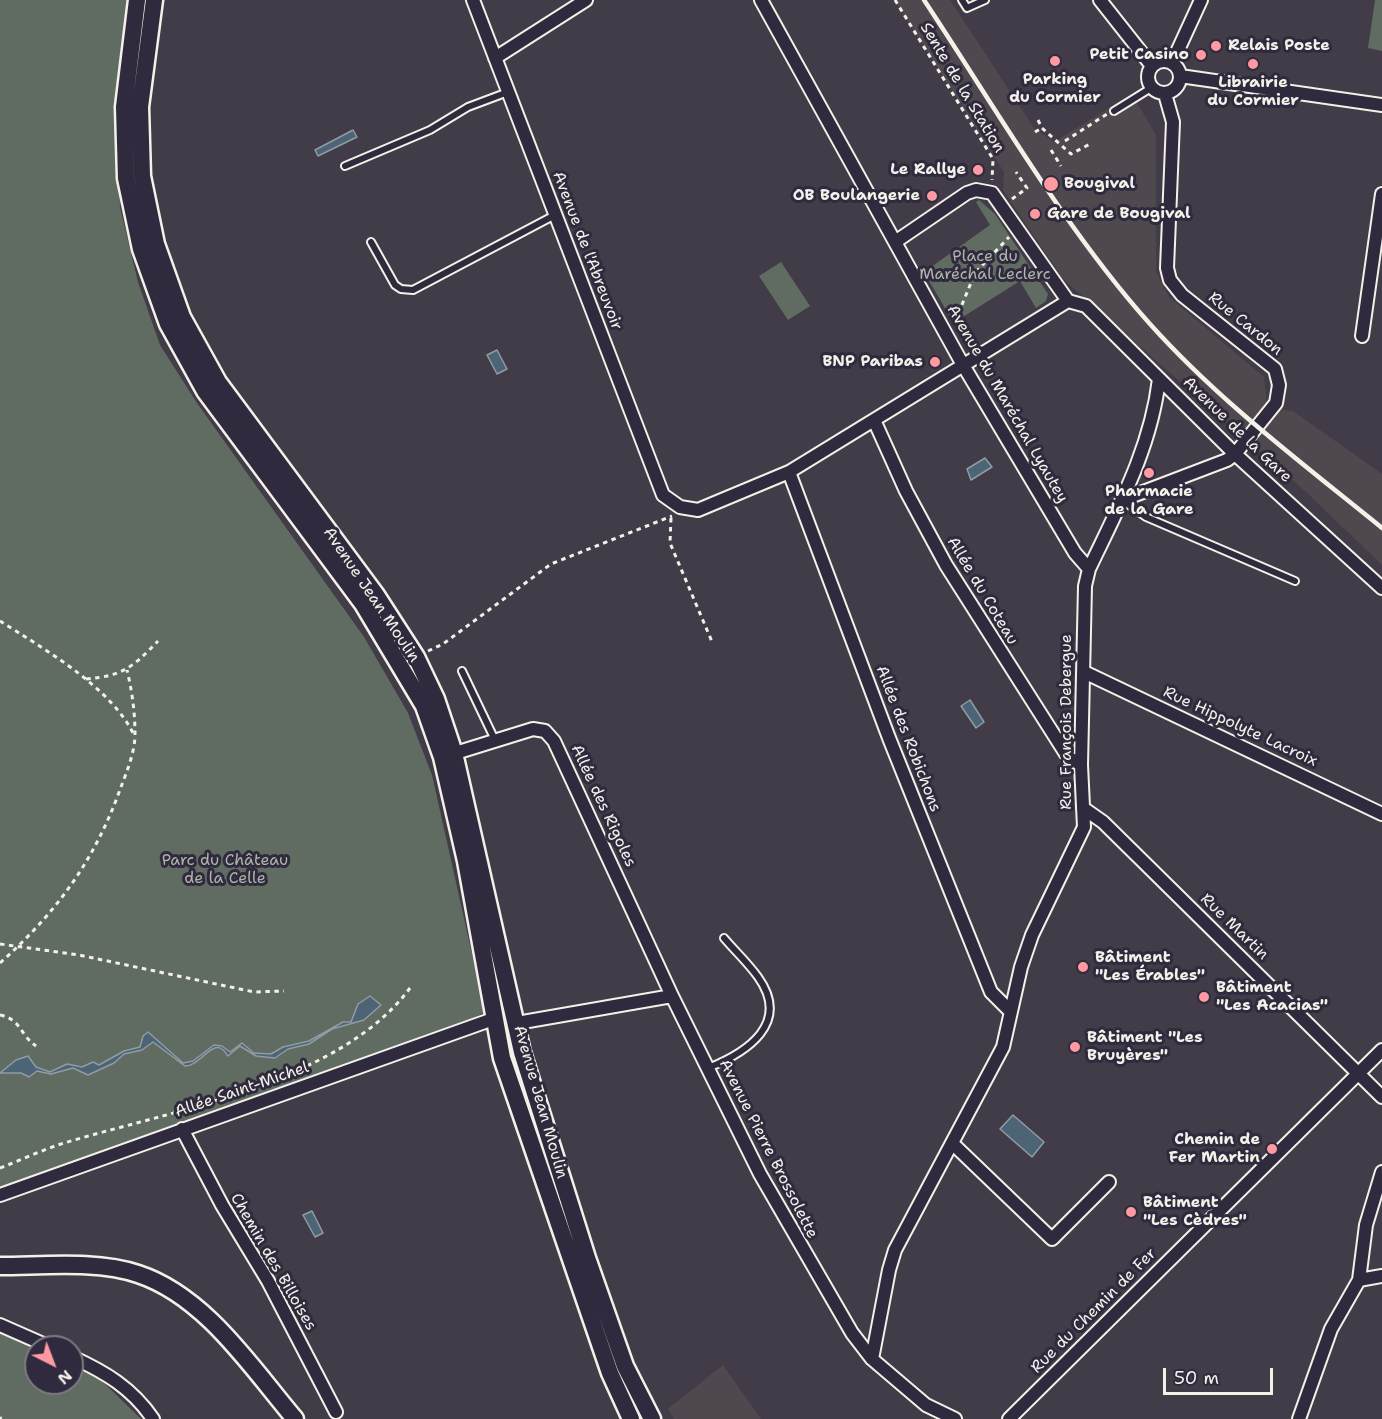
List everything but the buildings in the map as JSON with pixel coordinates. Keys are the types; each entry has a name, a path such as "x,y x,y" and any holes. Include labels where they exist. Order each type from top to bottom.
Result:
{"main road":[{"name":"Avenue Jean Moulin","path":"137,0 124,106 126,178 141,249 168,324 205,391 363,604 424,706 448,755 502,1058 610,1373 631,1419"},
{"name":"Avenue Jean Moulin","path":"154,0 140,107 142,176 156,244 182,316 218,382 376,595 416,657 436,699 448,755 517,1023 522,1052 587,1258 625,1366 652,1419"},
{"path":"0,1266 106,1269 137,1273 167,1287 199,1311 224,1335 295,1419"}],"street":[{"name":"Avenue de l'Abreuvoir","path":"473,0 663,495 680,507"},
{"path":"495,58 586,0"},
{"name":"Avenue du Maréchal Lyautey","path":"761,0 963,365 1075,553 1089,569"},
{"path":"1100,0 1152,66"},
{"path":"1172,63 1201,0"},
{"path":"1172,63 1158,61 1152,66 1147,81 1151,88 1165,94 1176,88 1180,76"},
{"path":"1172,63 1180,76"},
{"path":"1180,76 1382,105"},
{"name":"Rue Cardon","path":"1122,500 1227,460 1235,454 1276,403 1279,385 1275,369 1182,295 1170,280 1167,268 1173,122 1165,94"},
{"path":"680,507 698,510 789,472 1068,301 992,193 976,190 967,193 895,242"},
{"path":"1362,336 1382,194"},
{"name":"Avenue de la Gare","path":"1068,301 1086,306 1235,454 1382,588"},
{"name":"Rue François Debergue","path":"873,1359 889,1270 896,1251 1003,1047 1010,1011 1032,935 1084,827 1081,765 1085,586 1089,569 1122,500 1151,427 1159,379"},
{"name":"Allée du Coteau","path":"874,420 906,491 969,604 1068,758 1081,765"},
{"name":"Allée des Robichons","path":"789,472 889,738 991,992 1010,1011"},
{"name":"Rue Hippolyte Lacroix","path":"1083,672 1382,814"},
{"name":"Allée des Rigoles","path":"448,755 533,729 545,731 554,741 672,996"},
{"name":"Rue Martin","path":"1083,808 1106,825 1382,1097"},
{"path":"517,1023 672,996"},
{"name":"Avenue Pierre Brossolette","path":"672,996 760,1174 813,1271 852,1333 873,1359 926,1405 955,1419"},
{"name":"Allée Saint-Michel","path":"0,1195 496,1018"},
{"name":"Rue du Chemin de Fer","path":"1009,1419 1382,1050"},
{"name":"Chemin des Billoises","path":"182,1129 222,1205 268,1281 336,1412"},
{"path":"952,1143 1052,1239 1109,1182"},
{"path":"1299,1419 1331,1329 1359,1280 1366,1225 1382,1172"},
{"path":"1359,1280 1382,1276"},
{"path":"0,1324 24,1335"},
{"path":"84,1363 117,1380 133,1393 153,1419"}],"lane":[{"path":"962,0 967,8 984,0"},
{"path":"1114,111 1151,88"},
{"path":"345,166 430,130 468,107 508,92"},
{"path":"371,242 395,285 401,289 412,290 555,215"},
{"path":"1122,500 1146,517 1295,581"},
{"path":"462,671 495,741"},
{"path":"708,1068 755,1041 767,1028 770,1015 769,1003 758,977 724,938"}],"path":[{"name":"Sente de la Station","path":"895,0 993,159 992,193"},
{"path":"1065,141 1106,115"},
{"path":"1038,120 1042,128 1071,154 1090,144"},
{"path":"1035,132 1042,128"},
{"path":"1051,150 1061,166"},
{"path":"1003,206 1027,188 1016,172"},
{"path":"940,322 959,312 975,273 1018,230"},
{"path":"416,657 443,644 551,564 671,518 680,507"},
{"path":"671,518 670,543 713,644"},
{"path":"0,621 84,679 111,702 130,725 135,736"},
{"path":"84,679 112,677 127,670 158,641"},
{"path":"0,963 51,914 82,870 113,809 128,770 135,736 134,696 127,670"},
{"path":"0,944 20,945 254,992 284,991"},
{"path":"0,1168 62,1144 207,1105 304,1067 338,1050 372,1025 397,1005 410,988"},
{"path":"0,1015 11,1018 19,1024 27,1040 36,1046"}],"shaded area":[{"path":"894,0 950,0 1034,128 1054,142 1132,94 1156,135 1156,272 1169,297 1264,377 1267,408 1293,411 1382,474 1382,565 1307,493 1063,279 1003,190 1004,172"},
{"path":"723,1365 761,1419 674,1419 668,1409"}],"green space":[{"name":"Parc du Château de la Celle","path":"0,0 129,0 117,125 120,207 138,282 160,345 197,403 364,637 408,713 432,775 485,1012 466,1022 0,1189"},
{"path":"1375,0 1382,0 1382,51 1368,48"},
{"name":"Place du Maréchal Leclerc","path":"979,200 995,214 1048,294 1046,301 1036,308 1020,281 958,320 950,317 924,272 990,225 976,202"},
{"path":"781,262 810,306 788,320 759,276"},
{"path":"0,1332 24,1343 24,1395 84,1395 84,1372 100,1379 141,1419 0,1419"}],"water":[{"path":"353,130 357,137 318,156 315,150"},
{"path":"497,350 507,369 497,374 487,355"},
{"path":"985,458 992,467 971,480 967,469"},
{"path":"970,700 984,722 976,728 961,706"},
{"path":"370,996 381,1005 364,1020 332,1029 309,1044 288,1049 275,1058 256,1056 240,1046 228,1056 218,1047 209,1051 195,1063 185,1066 153,1042 142,1050 124,1054 114,1063 88,1075 73,1068 51,1074 37,1071 29,1077 21,1073 0,1073 16,1060 28,1056 36,1067 50,1072 67,1064 82,1067 93,1062 99,1065 124,1051 140,1047 143,1036 148,1032 183,1063 193,1061 214,1045 222,1046 230,1052 242,1043 254,1053 271,1054 283,1047 309,1041 343,1022 351,1022 358,1004"},
{"path":"1013,1115 1044,1142 1032,1157 1000,1129"},
{"path":"312,1211 323,1233 315,1237 303,1215"}],"railway":[{"path":"924,0 1060,208 1119,287 1150,324 1176,352 1233,405 1382,528"}],"place":[{"name":"Relais Poste","path":"1216,46"},
{"name":"Petit Casino","path":"1201,55"},
{"name":"Parking du Cormier","path":"1055,61"},
{"name":"Librairie du Cormier","path":"1253,64"},
{"name":"Le Rallye","path":"978,170"},
{"name":"Bougival","path":"1051,184"},
{"name":"OB Boulangerie","path":"932,196"},
{"name":"Gare de Bougival","path":"1035,214"},
{"name":"BNP Paribas","path":"935,362"},
{"name":"Pharmacie de la Gare","path":"1149,473"},
{"name":"Bâtiment \"Les Érables\"","path":"1083,967"},
{"name":"Bâtiment \"Les Acacias\"","path":"1204,997"},
{"name":"Bâtiment \"Les Bruyères\"","path":"1075,1047"},
{"name":"Chemin de Fer Martin","path":"1272,1149"},
{"name":"Bâtiment \"Les Cèdres\"","path":"1131,1212"}]}
